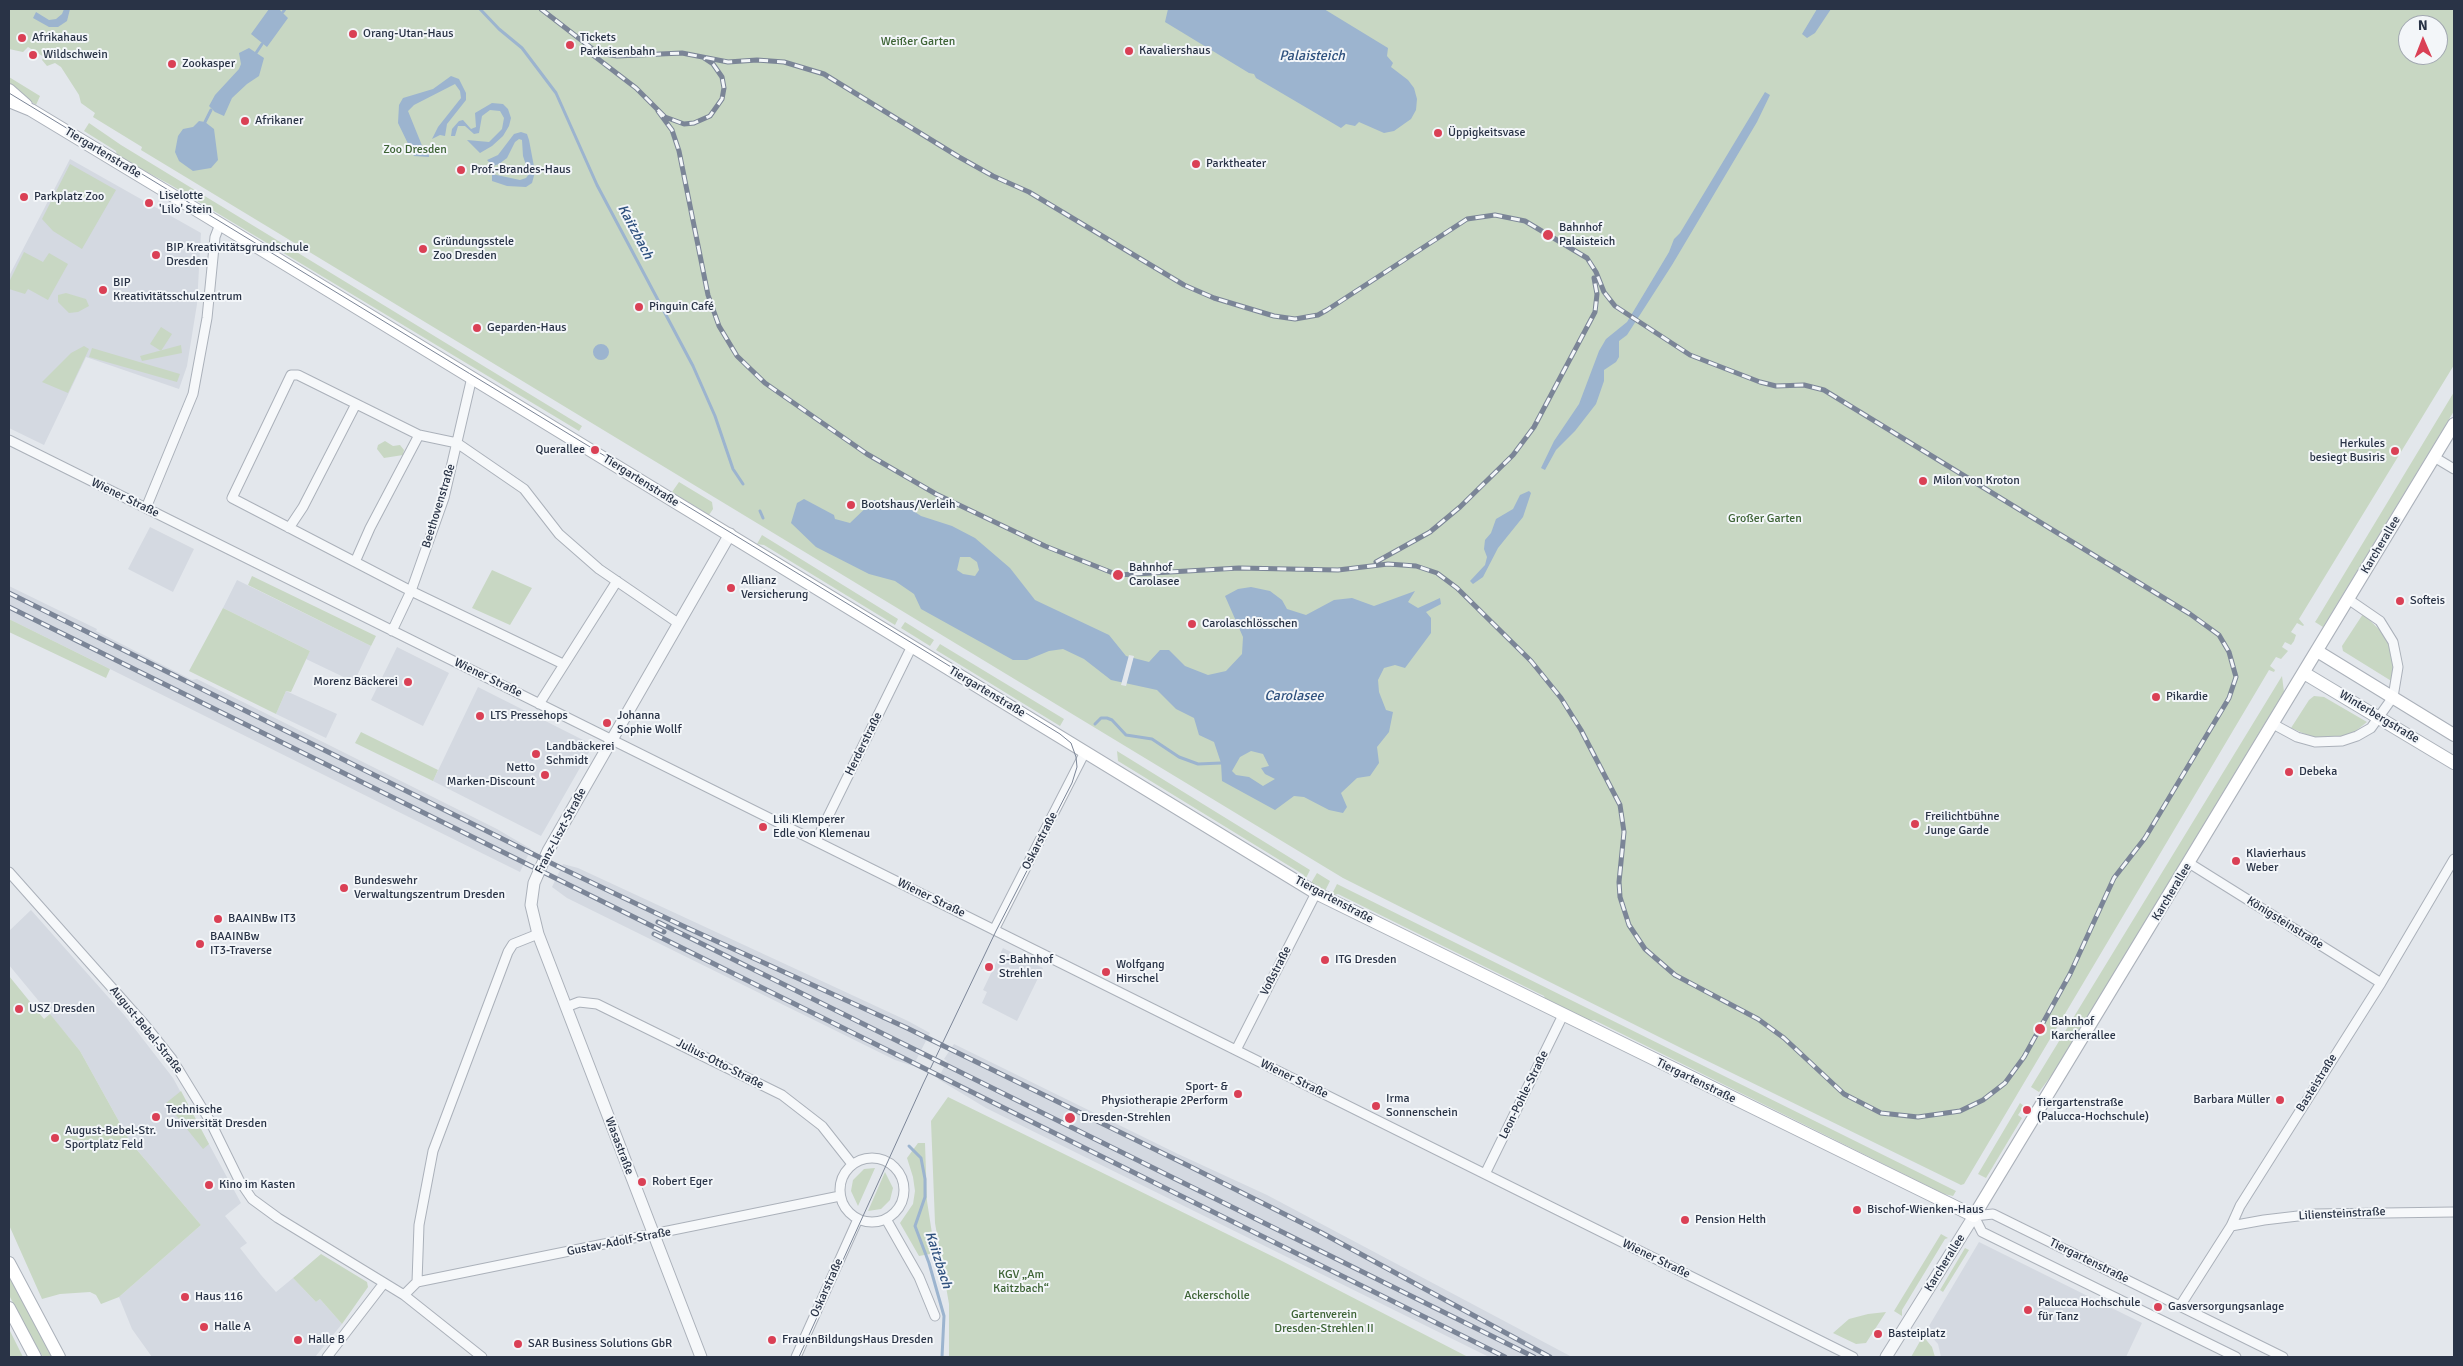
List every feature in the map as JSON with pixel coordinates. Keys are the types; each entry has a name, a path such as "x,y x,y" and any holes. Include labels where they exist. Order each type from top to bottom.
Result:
{"main road":[{"name":"Tiergartenstraße","path":"9,90 31,110"},
{"name":"Tiergartenstraße","path":"9,101 31,110 220,224 1316,893 1974,1216"},
{"name":"Karcherallee","path":"1974,1216 2454,424"},
{"name":"Winterbergstraße","path":"2317,651 2454,735"},
{"name":"Winterbergstraße","path":"2304,673 2454,763"},
{"path":"9,1263 59,1357"},
{"path":"9,1308 35,1357"}],"street":[{"path":"146,508 194,394 206,324 215,237 220,224"},
{"path":"563,664 411,591 232,498 291,375 298,375 418,435 457,443 524,489 565,540 617,581 678,622"},
{"name":"Beethovenstraße","path":"392,631 411,591 444,498 472,377"},
{"path":"289,528 303,508 356,404"},
{"path":"355,562 370,528 418,435"},
{"name":"Wiener Straße","path":"9,440 1853,1357"},
{"path":"2434,457 2454,469"},
{"name":"Franz-Liszt-Straße","path":"538,934 531,905 534,883 548,851 730,534"},
{"path":"539,704 617,581"},
{"path":"2273,724 2285,732 2306,740 2328,743 2342,741 2366,732 2380,718 2393,697 2398,667 2393,642 2380,621 2348,599"},
{"name":"Herderstraße","path":"816,841 912,646"},
{"name":"Oskarstraße","path":"994,930 1085,752"},
{"name":"Basteistraße","path":"2180,1306 2230,1226 2240,1206 2380,983 2454,859"},
{"name":"Königsteinstraße","path":"2189,863 2380,983"},
{"name":"August-Bebel-Straße","path":"9,872 145,1025 172,1059 210,1121 239,1180 252,1199 278,1218 384,1282 482,1357"},
{"name":"Voßstraße","path":"1236,1050 1316,893"},
{"path":"404,1296 417,1282 419,1224 433,1152 508,952 513,944 538,934"},
{"name":"Wasastraße","path":"538,934 701,1357"},
{"name":"Julius-Otto-Straße","path":"566,1007 580,1002 597,1004 782,1095 822,1126 852,1164"},
{"name":"Leon-Pohle-Straße","path":"1485,1174 1563,1015"},
{"path":"871,1158 881,1159 895,1168 901,1176 904,1186 902,1200 894,1214 886,1219 869,1222 858,1220 848,1212 840,1196 842,1178 852,1164 871,1158"},
{"name":"Gustav-Adolf-Straße","path":"417,1282 840,1196"},
{"name":"Liliensteinstraße","path":"2230,1226 2315,1214 2454,1212"},
{"name":"Tiergartenstraße","path":"2236,1357 1982,1232 1974,1216 1993,1214 2283,1357"},
{"name":"Karcherallee","path":"1886,1357 1974,1216"},
{"path":"886,1219 919,1277 935,1316"},
{"name":"Oskarstraße","path":"796,1357 858,1220"},
{"path":"327,1357 384,1282"}],"shaded area":[{"name":"BIP Kreativitätsschulzentrum","path":"70,159 201,233 197,304 187,366 179,389 86,357 44,445 9,428 9,276"},
{"path":"150,527 194,549 173,592 128,569"},
{"path":"237,580 371,646 354,682 306,659 310,651 223,608"},
{"path":"9,586 97,629 96,631 192,680 197,679 497,829 531,849 520,872 9,619"},
{"path":"397,647 449,673 423,726 371,700"},
{"path":"478,687 593,745 541,836 433,781"},
{"path":"286,691 337,714 326,738 276,714"},
{"path":"563,864 578,868 908,1021 930,1033 913,1066 895,1060 567,898 552,887"},
{"name":"Technische Universität Dresden","path":"31,910 125,1016 173,1078 241,1203 225,1216 247,1243 240,1248 276,1292 293,1278 316,1302 320,1299 342,1324 315,1357 152,1357 132,1329 119,1297 201,1225 131,1143 80,1051 9,965 9,931"},
{"path":"1003,948 1043,968 1017,1021 982,1003 987,992 983,990"},
{"path":"954,1044 1178,1154 1267,1195 1572,1357 1489,1357 986,1108 938,1079 947,1061 944,1059"},
{"name":"Palucca Hochschule für Tanz","path":"1979,1242 2142,1323 2126,1357 1941,1357 1938,1344 1926,1331"}],"green space":[{"name":"Großer Garten","path":"9,9 2454,9 2454,365 2299,619 2304,625 2297,623 2291,632 2296,635 2294,641 2291,645 2285,642 2282,647 2288,651 2281,659 2276,657 2270,666 2275,670 2274,672 2269,670 1964,1184 1961,1185 1683,1049 1343,878 141,150 142,147 93,117 95,113 81,103 79,95 61,67 55,63 47,66 42,60 44,57 28,47 23,52 9,49"},
{"path":"9,77 40,96 36,105 9,85"},
{"path":"89,123 121,145 582,426 579,431 169,184 117,156 116,151 84,131"},
{"path":"70,164 116,190 82,249 53,231 42,219"},
{"path":"24,252 43,262 49,253 68,264 48,300 28,289 25,294 9,289 9,282"},
{"path":"66,293 86,299 89,306 78,312 69,313 58,302 58,295"},
{"path":"161,327 172,334 161,351 150,344"},
{"path":"181,345 182,353 142,361 140,356"},
{"path":"84,346 89,349 68,393 42,382 71,353"},
{"path":"92,348 180,374 177,382 89,357"},
{"path":"2454,392 2454,411 2323,627 2315,622"},
{"path":"385,441 393,446 400,445 404,450 403,455 384,458 377,449 378,445"},
{"path":"679,482 712,502 713,509 709,515 672,492"},
{"path":"762,535 898,619 895,625 764,545 757,544"},
{"path":"492,570 532,588 510,625 472,608"},
{"path":"252,576 376,636 371,646 248,585"},
{"path":"223,608 310,651 291,692 286,691 276,714 189,671"},
{"path":"2363,614 2385,635 2391,646 2394,659 2393,682 2343,651 2342,646"},
{"path":"9,619 110,669 106,678 9,632"},
{"path":"905,622 934,640 930,646 901,628"},
{"path":"940,644 1064,719 1060,726 936,650"},
{"path":"2282,676 2284,692 2054,1072 2039,1092 2031,1087"},
{"path":"2314,696 2324,697 2367,722 2348,737 2317,739 2291,728 2309,700"},
{"path":"361,732 438,770 433,781 355,743"},
{"path":"1117,751 1310,870 1305,880 1304,875 1118,761"},
{"path":"1317,873 1330,881 1325,891 1311,883"},
{"path":"1337,884 1956,1191 1953,1196 1944,1194 1594,1020 1588,1021 1546,1001 1544,996 1338,894 1332,894"},
{"path":"9,976 44,1019 50,1014 80,1051 131,1143 201,1225 119,1297 101,1304 96,1295 90,1292 60,1294 42,1299 9,1225"},
{"path":"181,1091 209,1144 203,1149 166,1103"},
{"path":"948,1097 1280,1260 1468,1357 949,1357 949,1304 935,1223 931,1121"},
{"path":"2020,1103 2024,1106 2018,1115 2022,1118 1986,1178 1978,1174"},
{"path":"918,1143 925,1143 927,1201 935,1253 919,1256 900,1223 913,1204 915,1191 907,1158"},
{"path":"875,1168 858,1206 851,1191 853,1180 864,1169"},
{"path":"885,1172 893,1188 890,1200 881,1209 868,1211"},
{"path":"1941,1234 1948,1238 1945,1239 1902,1310 1902,1316 1894,1311"},
{"path":"1965,1248 1969,1250 1943,1292 1940,1290"},
{"path":"321,1254 367,1282 368,1287 342,1324 320,1299 316,1302 293,1278"},
{"path":"9,1274 53,1357 43,1357 24,1325 9,1295"},
{"path":"1886,1312 1866,1343 1856,1344 1833,1333 1849,1319"},
{"path":"9,1329 23,1357 9,1357"},
{"path":"1923,1336 1932,1347 1935,1357 1911,1357"}],"water":[{"path":"64,9 70,9 67,21 58,27 49,27 33,18 36,12 49,20 56,19 62,14"},
{"path":"269,9 279,9 288,18 267,47 251,34"},
{"name":"Palaisteich","path":"1168,9 1324,9 1388,48 1387,56 1393,63 1391,67 1408,80 1414,88 1417,99 1416,110 1411,119 1394,131 1384,133 1359,122 1355,126 1346,124 1341,128 1165,22"},
{"path":"1817,9 1831,9 1815,33 1807,38 1802,34"},
{"path":"249,48 264,58 259,76 232,98 224,116 215,112 209,106 215,95 239,69 241,64 239,53"},
{"path":"451,76 459,79 466,93 466,100 447,124 445,136 440,135 432,139 438,127 461,98 460,91 455,84 414,105 408,111 423,148 425,151 429,150 429,157 414,156 398,123 399,105 403,98 433,89"},
{"path":"1765,92 1770,95 1757,122 1672,265 1627,335 1619,341 1619,357 1616,362 1604,370 1604,381 1596,404 1575,431 1556,450 1545,470 1541,468 1554,441 1579,404 1599,351 1606,339 1627,322 1669,252 1674,239 1680,233"},
{"path":"492,103 503,104 508,109 511,118 503,136 492,146 480,153 467,140 489,142 502,129 504,118 500,111 490,110 482,116 479,133 474,134 465,126 458,126 455,136 451,136 452,129 459,121 463,120 471,129 476,127 475,113"},
{"path":"199,121 205,122 214,129 218,160 211,168 193,171 179,161 175,152 178,136 183,129 193,127"},
{"path":"521,132 527,134 529,140 535,172 532,183 526,187 507,186 492,181 492,174 520,180 526,178 529,174 523,156 522,140 519,139 515,142 507,158 499,164 493,166 487,160 498,155 514,134"},
{"path":"601,344 607,346 609,352 607,358 601,360 595,358 593,352 595,346"},
{"path":"1529,491 1531,493 1523,517 1498,548 1483,577 1473,584 1470,581 1485,565 1487,557 1484,549 1485,540 1491,533 1496,519 1513,509 1520,495"},
{"name":"Carolasee","path":"804,499 834,515 835,519 850,523 874,500 912,510 921,516 952,526 975,538 1010,568 1035,600 1109,635 1126,656 1149,662 1160,650 1169,650 1185,666 1208,675 1226,671 1242,654 1243,637 1225,596 1238,589 1251,587 1270,591 1282,600 1287,609 1306,615 1334,600 1352,598 1374,606 1415,591 1408,602 1418,608 1440,598 1441,604 1426,612 1431,618 1431,633 1405,668 1395,665 1384,668 1378,680 1379,692 1386,710 1393,712 1389,732 1377,747 1379,763 1370,776 1357,778 1341,793 1347,807 1343,813 1329,810 1304,797 1294,796 1275,810 1222,781 1221,763 1214,742 1199,735 1194,718 1176,709 1157,690 1111,680 1084,659 1063,649 1049,651 1027,660 1013,660 921,609 914,594 895,581 869,574 816,547 791,523 797,503","holes":["960,557 970,557 977,562 979,570 975,576 963,574 957,570","1251,751 1263,754 1269,766 1261,768 1265,774 1275,779 1263,786 1249,777 1236,775 1232,771 1240,757"]}],"pier":[{"path":"1129,655 1134,656 1126,686 1121,685"}],"waterway":[{"name":"Kaitzbach","path":"480,9 499,29 522,48 556,93 597,185 693,366 715,416 733,469 743,484"},
{"path":"256,53 262,44"},
{"path":"205,122 211,110"},
{"name":"Kaitzbach","path":"760,511 763,518"},
{"name":"Kaitzbach","path":"1095,724 1101,718 1107,718 1112,720 1126,735 1152,739 1179,757 1198,764 1221,763"},
{"name":"Kaitzbach","path":"909,1146 921,1158 925,1179 925,1197 915,1226 929,1263 944,1316 942,1357"}],"tram line":[{"path":"9,93 930,654 1060,734 1071,743 1077,767 1072,783 996,931 923,1084 799,1357"}],"railway":[{"path":"541,9 594,50 605,54 617,56 682,53 728,62 757,60 784,62 824,74 959,157 993,176 1029,192 1184,285 1214,298 1274,316 1295,319 1318,315 1467,219 1495,215 1525,221 1587,258 1596,272 1604,292 1615,306 1690,355 1760,382 1776,386 1804,385 1824,390 2190,614 2219,635 2229,652 2236,677 2229,698 2145,838 2114,878 2070,974 2024,1057 2005,1083 1983,1100 1960,1111 1918,1117 1881,1113 1844,1094 1784,1038 1758,1019 1675,975 1645,949 1629,925 1620,897 1619,882 1624,832 1620,805 1581,730 1561,698 1531,661 1457,588 1437,573 1416,566 1388,564 1338,570 1239,568 1118,575 1045,546 936,494 867,454 765,383 737,356 719,326 708,295 679,151 672,130 658,111"},
{"path":"589,52 636,88 665,117 684,124 694,123 710,116 722,99 724,88 722,77 713,64 704,58"},
{"path":"1376,562 1430,532 1460,507 1513,455 1534,427 1595,312 1597,294 1594,278"},
{"path":"9,593 561,868 907,1028 1189,1166 1322,1233 1550,1357"},
{"path":"9,607 664,932"},
{"path":"658,922 1534,1357"},
{"path":"654,934 1505,1357"}],"place":[{"name":"Orang-Utan-Haus","path":"353,34"},
{"name":"Afrikahaus","path":"22,38"},
{"name":"Tickets Parkeisenbahn","path":"570,45"},
{"name":"Kavaliershaus","path":"1129,51"},
{"name":"Wildschwein","path":"33,55"},
{"name":"Zookasper","path":"172,64"},
{"name":"Afrikaner","path":"245,121"},
{"name":"Üppigkeitsvase","path":"1438,133"},
{"name":"Parktheater","path":"1196,164"},
{"name":"Prof.-Brandes-Haus","path":"461,170"},
{"name":"Parkplatz Zoo","path":"24,197"},
{"name":"Liselotte 'Lilo' Stein","path":"149,203"},
{"name":"Bahnhof Palaisteich","path":"1548,235"},
{"name":"Gründungsstele Zoo Dresden","path":"423,249"},
{"name":"BIP Kreativitätsgrundschule Dresden","path":"156,255"},
{"name":"BIP Kreativitätsschulzentrum","path":"103,290"},
{"name":"Pinguin Café","path":"639,307"},
{"name":"Geparden-Haus","path":"477,328"},
{"name":"Querallee","path":"595,450"},
{"name":"Herkules besiegt Busiris","path":"2395,451"},
{"name":"Milon von Kroton","path":"1923,481"},
{"name":"Bootshaus/Verleih","path":"851,505"},
{"name":"Bahnhof Carolasee","path":"1118,575"},
{"name":"Allianz Versicherung","path":"731,588"},
{"name":"Softeis","path":"2400,601"},
{"name":"Carolaschlösschen","path":"1192,624"},
{"name":"Morenz Bäckerei","path":"408,682"},
{"name":"Pikardie","path":"2156,697"},
{"name":"LTS Pressehops","path":"480,716"},
{"name":"Johanna Sophie Wollf","path":"607,723"},
{"name":"Landbäckerei Schmidt","path":"536,754"},
{"name":"Debeka","path":"2289,772"},
{"name":"Netto Marken-Discount","path":"545,775"},
{"name":"Freilichtbühne Junge Garde","path":"1915,824"},
{"name":"Lili Klemperer Edle von Klemenau","path":"763,827"},
{"name":"Klavierhaus Weber","path":"2236,861"},
{"name":"Bundeswehr Verwaltungszentrum Dresden","path":"344,888"},
{"name":"BAAINBw IT3","path":"218,919"},
{"name":"BAAINBw IT3-Traverse","path":"200,944"},
{"name":"ITG Dresden","path":"1325,960"},
{"name":"S-Bahnhof Strehlen","path":"989,967"},
{"name":"Wolfgang Hirschel","path":"1106,972"},
{"name":"USZ Dresden","path":"19,1009"},
{"name":"Bahnhof Karcherallee","path":"2040,1029"},
{"name":"Sport- & Physiotherapie 2Perform","path":"1238,1094"},
{"name":"Barbara Müller","path":"2280,1100"},
{"name":"Irma Sonnenschein","path":"1376,1106"},
{"name":"Tiergartenstraße (Palucca-Hochschule)","path":"2027,1110"},
{"name":"Technische Universität Dresden","path":"156,1117"},
{"name":"Dresden-Strehlen","path":"1070,1118"},
{"name":"August-Bebel-Str. Sportplatz Feld","path":"55,1138"},
{"name":"Robert Eger","path":"642,1182"},
{"name":"Kino im Kasten","path":"209,1185"},
{"name":"Bischof-Wienken-Haus","path":"1857,1210"},
{"name":"Pension Helth","path":"1685,1220"},
{"name":"Haus 116","path":"185,1297"},
{"name":"Gasversorgungsanlage","path":"2158,1307"},
{"name":"Palucca Hochschule für Tanz","path":"2028,1310"},
{"name":"Halle A","path":"204,1327"},
{"name":"Basteiplatz","path":"1878,1334"},
{"name":"Halle B","path":"298,1340"},
{"name":"FrauenBildungsHaus Dresden","path":"772,1340"},
{"name":"SAR Business Solutions GbR","path":"518,1344"}],"park label":[{"name":"Weißer Garten","path":"918,42"},
{"name":"Zoo Dresden","path":"415,150"},
{"name":"KGV „Am Kaitzbach“","path":"1021,1282"},
{"name":"Ackerscholle","path":"1217,1296"},
{"name":"Gartenverein Dresden-Strehlen II","path":"1324,1322"}]}
